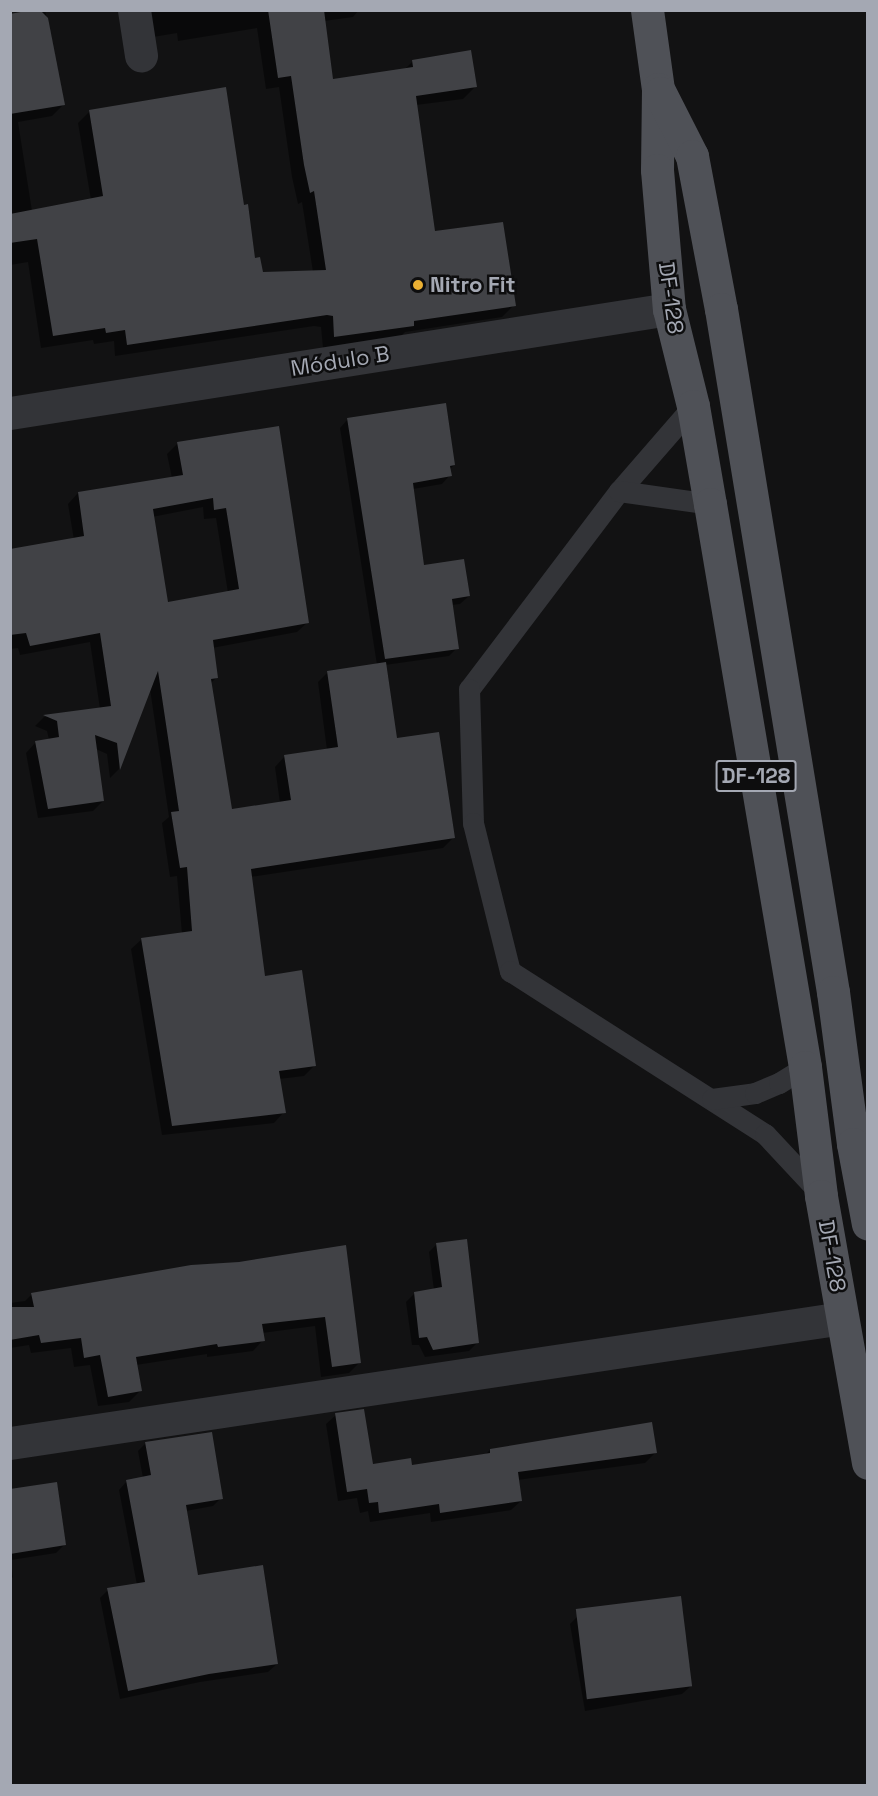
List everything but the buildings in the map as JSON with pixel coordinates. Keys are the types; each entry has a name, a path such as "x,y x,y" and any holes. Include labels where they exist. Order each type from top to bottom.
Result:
{"main road":[{"name":"DF-128","path":"647,10 658,89 657,170 669,309 693,406 710,504 805,1067 821,1196 867,1463"},
{"name":"DF-128","path":"658,89 692,156 733,375 833,992 853,1144 867,1224"},
{"path":"702,208 669,309 733,375"},
{"path":"710,504 759,532"},
{"path":"805,1067 833,992"}],"street":[{"path":"134,10 141,55"},
{"name":"Módulo B","path":"10,413 669,309"},
{"path":"10,1443 842,1318"}],"lane":[{"path":"693,406 619,491 469,690 474,823 510,971 765,1134 784,1151 821,1196"},
{"path":"619,491 710,504"},
{"path":"712,1099 755,1093 779,1083 805,1067"}],"place":[{"name":"Nitro Fit","path":"418,285"}]}
